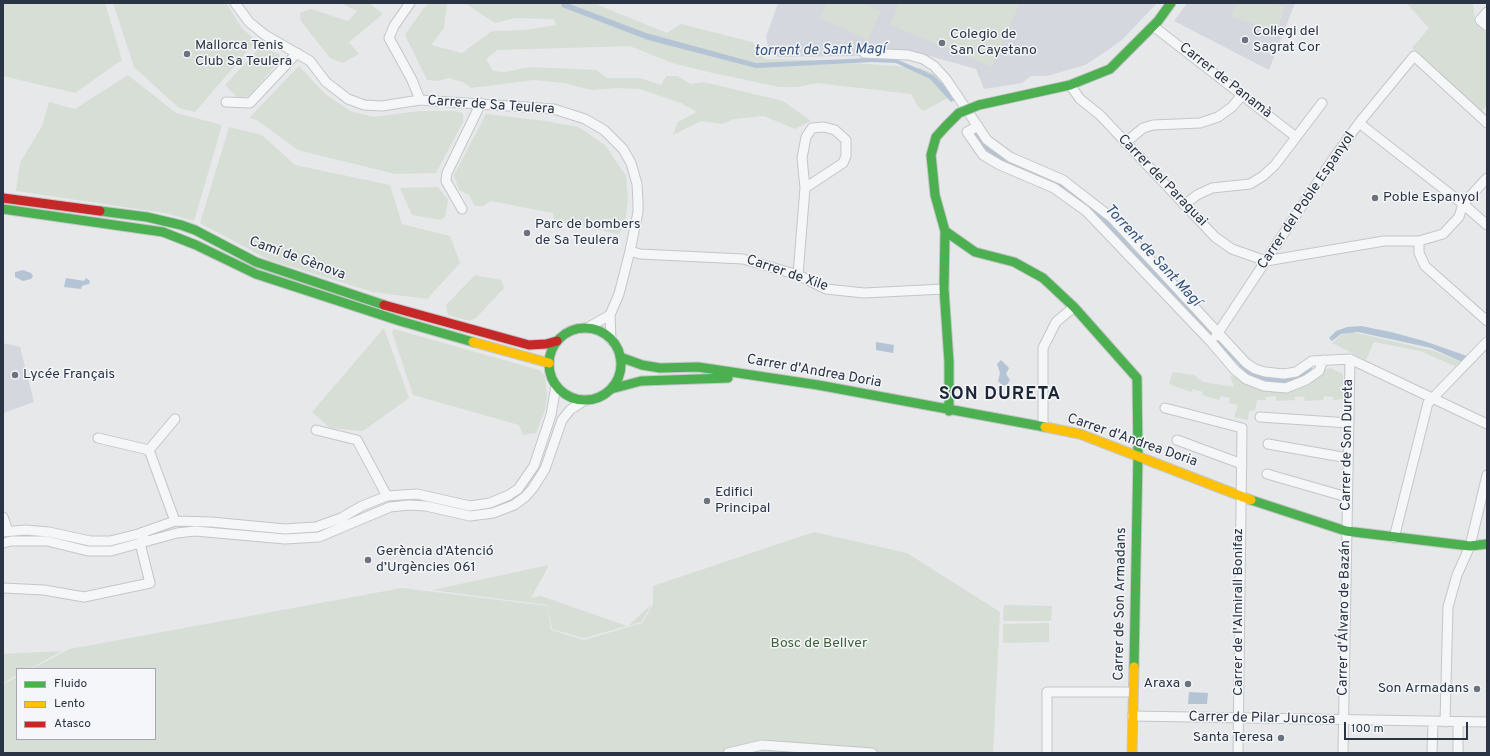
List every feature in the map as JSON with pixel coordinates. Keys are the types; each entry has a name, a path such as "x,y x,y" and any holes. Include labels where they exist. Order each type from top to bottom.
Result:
{"street":[{"name":"Carrer de Sa Teulera","path":"235,3 249,22 265,35 310,61 326,82 348,99 358,103 382,106 420,100 554,109 585,119 604,130 623,149 631,163 637,184 638,212 630,251 619,294 610,315 612,340"},
{"path":"410,3 394,26 389,38 412,80 420,100"},
{"path":"949,411 949,362 944,289 945,231 935,195 931,155 936,137 959,113 979,105 1070,85 1110,69 1153,26 1171,3"},
{"path":"1484,23 1487,12"},
{"name":"Carrer de Panamà","path":"1153,26 1296,137"},
{"path":"226,102 250,103 297,53"},
{"path":"864,53 908,55 922,59 934,66 946,79 987,140 1010,157 1063,180 1112,218 1134,252 1215,338 1235,370 1246,379 1264,386 1286,388 1306,380 1319,371 1322,360"},
{"path":"1359,123 1414,56 1487,123"},
{"name":"Carrer del Paraguai","path":"1070,85 1080,99 1100,115 1215,237 1232,249 1266,261"},
{"path":"1125,143 1143,128 1153,125 1200,123 1218,117 1232,107 1242,95"},
{"path":"462,209 446,181 447,173 481,103"},
{"path":"1184,205 1197,194 1212,188 1250,184 1264,176 1322,104"},
{"name":"Carrer del Poble Espanyol","path":"1215,338 1359,123 1463,204 1487,225"},
{"path":"978,126 967,132 983,155 1000,165 1054,188 1086,211 1134,252 1215,338 1255,369 1265,372 1284,374 1296,372 1312,361 1350,359 1487,424"},
{"path":"798,275 805,188 802,158 806,136 812,128 835,130 846,140 846,156 843,163 805,188"},
{"path":"1266,261 1384,241 1419,241 1443,234 1459,217 1463,204 1487,178"},
{"name":"Camí de Gènova","path":"3,198 147,217 181,225 195,230 256,262 403,311 529,345 557,342"},
{"name":"Camí de Gènova","path":"3,209 163,232 196,244 256,274 400,321 549,363"},
{"name":"Carrer de Son Armadans","path":"945,231 975,252 1014,262 1042,278 1074,307 1137,378 1138,455 1132,753"},
{"path":"1419,241 1419,253 1425,266 1487,321"},
{"name":"Carrer de Xile","path":"630,251 640,254 743,259 798,275 826,289 864,293 944,289"},
{"path":"1043,426 1043,348 1056,322 1074,307"},
{"path":"587,328 598,331 612,340 620,357 621,368 618,380 611,389 600,397 585,400 576,399 565,394 556,386 551,375 549,363 551,352 557,342 571,332 587,328 610,315"},
{"path":"1394,538 1428,403 1487,342"},
{"name":"Carrer d'Andrea Doria","path":"620,357 642,365 654,367 698,367 766,377 949,411 1043,426 1080,434 1138,455 1240,496 1346,531 1470,546 1487,544"},
{"name":"Carrer de Son Dureta","path":"1346,531 1350,359"},
{"path":"611,389 641,381 695,378 766,377"},
{"path":"5,533 49,532 90,541 110,541 138,534 175,521 211,522 285,530 316,527 341,518 371,501 387,496 417,494 470,506 490,503 509,495 524,482 534,466 551,415 556,386"},
{"path":"3,543 11,541 47,541 88,551 111,551 177,533 210,531 285,539 319,537 390,507 409,505 426,506 470,516 493,513 514,505 525,497 545,469 562,420 570,410 585,400"},
{"name":"Carrer de l'Almirall Bonifaz","path":"1165,408 1242,428 1238,753"},
{"path":"1260,417 1349,423"},
{"path":"149,450 175,419"},
{"path":"316,430 357,440 387,496 401,501 420,501 426,506"},
{"path":"98,438 149,450"},
{"path":"1176,440 1242,464"},
{"path":"1268,444 1348,458"},
{"path":"149,450 175,521 187,526 203,526 210,531"},
{"path":"1267,474 1347,496"},
{"path":"1445,722 1448,607 1457,575 1470,546 1487,475"},
{"path":"354,521 355,516 380,505 387,496"},
{"path":"3,517 5,533"},
{"path":"140,542 143,538 164,531 175,521"},
{"name":"Carrer d'Álvaro de Bazán","path":"1343,753 1346,531"},
{"path":"5,533 21,536 42,537 47,541"},
{"path":"3,588 44,590 84,597 150,583 140,542"},
{"path":"1047,753 1047,692 1133,692"},
{"name":"Carrer de Pilar Juncosa","path":"1132,716 1487,722"},
{"path":"1432,753 1433,722"},
{"path":"1458,722 1458,753"},
{"path":"728,753 762,746 872,753"}],"shaded area":[{"name":"Colegio de San Cayetano","path":"778,3 1157,3 1123,39 1085,65 1047,76 1031,76 1022,83 984,89 976,69 912,51 874,48 864,53 863,56 778,57 769,52 766,37"},
{"name":"Col·legi del Sagrat Cor","path":"1187,3 1295,3 1269,70 1174,21"},
{"name":"Lycée Français","path":"3,343 20,347 34,402 3,413"}],"green space":[{"path":"3,3 105,3 122,60 75,93 3,76"},
{"name":"Mallorca Tenis Club Sa Teulera","path":"113,3 226,3 242,28 256,41 195,112 179,108 134,67"},
{"path":"341,3 369,3 383,14 349,42 359,54 343,63 330,58 301,21 300,13 311,9 348,21 357,11"},
{"path":"429,3 447,4 444,28 431,45 462,53 492,31 524,30 556,25 554,19 515,18 495,23 465,3 593,3 667,33 681,24 752,42 765,59 812,60 921,68 936,75 948,98 923,111 917,105 911,94 817,83 797,87 779,87 672,63 630,46 497,50 486,59 493,71 505,72 529,67 596,70 607,78 640,78 661,85 666,76 677,76 691,84 704,82 783,101 811,121 795,129 764,116 734,119 722,124 701,121 673,135 678,122 697,112 681,103 640,89 617,88 592,90 563,83 534,80 471,88 463,82 448,78 438,81 427,80 405,35"},
{"path":"827,3 862,3 881,11 868,40 820,18"},
{"path":"899,3 1020,3 992,67 890,25"},
{"path":"1236,3 1272,3 1285,7 1277,31 1231,17"},
{"path":"1406,3 1473,3 1475,23 1487,34 1487,105 1481,112 1412,48 1429,28"},
{"path":"261,46 279,54 281,59 249,96 238,98 225,85"},
{"path":"299,66 325,94 350,111 374,117 419,111 455,111 463,113 463,122 436,173 395,174 298,150 257,120 249,118"},
{"path":"128,75 176,113 222,125 194,221 165,213 16,191 20,163 42,126 49,102 75,109"},
{"path":"486,114 545,121 578,127 605,145 626,176 628,200 625,224 619,234 565,223 554,219 553,213 491,201 483,206 475,206 469,195 459,190 454,175"},
{"path":"229,127 262,135 295,165 390,185 402,224 450,236 460,263 427,299 373,292 269,260 200,223"},
{"path":"438,187 448,200 445,217 440,220 412,215 400,188"},
{"path":"475,275 501,280 504,288 476,318 470,321 448,315 446,305"},
{"path":"384,328 409,398 363,431 330,428 312,412"},
{"path":"394,329 539,370 545,376 547,397 545,410 536,433 523,435 519,425 413,395 392,332"},
{"path":"1353,332 1434,351 1461,362 1457,367 1420,351 1374,342 1366,360 1332,343 1341,335"},
{"path":"1331,368 1343,374 1343,399 1333,400 1333,397 1324,396 1323,400 1305,401 1304,397 1295,397 1295,400 1276,401 1276,396 1266,397 1266,400 1257,400 1255,410 1249,411 1248,420 1234,417 1238,405 1229,403 1230,398 1221,396 1219,400 1202,395 1203,392 1193,389 1191,392 1169,384 1173,372 1194,375 1203,382 1234,387 1230,375 1265,388"},
{"name":"Bosc de Bellver","path":"814,532 907,553 1000,612 993,753 3,753 3,684 16,678 16,740 156,740 156,668 33,668 70,649 402,588 547,606 551,630 584,640 642,623 653,604 653,586"},
{"path":"549,565 531,598 541,596 627,626 584,638 552,629 547,605 432,590"},
{"path":"652,604 641,622 628,626"},
{"path":"1004,605 1052,606 1051,621 1003,621"},
{"path":"1049,623 1049,642 1003,643 1003,624"},
{"path":"62,651 31,668 16,668 16,676 3,683 3,654"}],"water":[{"path":"561,3 567,3 646,33 756,63 871,58 896,59 933,75 943,84 955,100 951,102 930,79 896,63 872,62 756,68 648,40 562,7"},
{"path":"978,131 1031,168 1028,174 1002,161 985,150 973,134"},
{"path":"1036,170 1085,197 1133,244 1129,249 1091,209 1058,186 1034,176"},
{"path":"1140,252 1210,326 1205,330 1136,256"},
{"path":"23,270 31,273 33,276 31,279 23,281 15,277 15,272"},
{"path":"66,278 84,281 86,278 90,281 89,284 82,286 81,289 64,287"},
{"path":"1361,326 1424,341 1467,356 1462,362 1431,348 1358,332 1341,334 1332,341 1329,338 1336,331 1347,327"},
{"path":"876,342 894,345 893,353 876,350"},
{"path":"1227,345 1252,371 1263,377 1283,378 1296,375 1309,366 1314,370 1305,377 1287,384 1270,384 1254,379 1247,374 1223,349"},
{"path":"1001,360 1009,368 1006,374 1010,380 1007,385 1002,385 998,381 1000,373 997,364"},
{"path":"1189,692 1208,693 1207,704 1188,704"}],"waterway":[{"name":"Torrent de Sant Magí","path":"1027,171 1037,175"},
{"name":"Torrent de Sant Magí","path":"1128,246 1139,257"},
{"name":"Torrent de Sant Magí","path":"1205,328 1225,349"}],"traffic: fast":[{"path":"979,105 1070,85 1110,69 1158,21 1171,3"},
{"path":"946,126 959,113 979,105"},
{"path":"946,126 936,137 931,155 935,195 945,231 944,289 949,362 949,411"},
{"path":"3,209 163,232 196,245 256,274 400,321 473,342"},
{"path":"100,211 147,217 181,225 195,230 256,262 384,305"},
{"path":"945,231 975,252 1014,262 1043,278 1074,307 1137,378 1138,455 1134,667"},
{"path":"585,328 605,334 615,344 621,364 615,384 605,394 585,400 565,394 555,384 549,364 555,344 565,334 585,328"},
{"path":"620,357 642,365 660,368 698,367 818,385 1045,427"},
{"path":"611,389 641,381 728,378"},
{"path":"1251,500 1346,531 1470,546 1487,544"}],"traffic: slow":[{"path":"473,342 549,363"},
{"path":"1045,427 1080,434 1251,500"},
{"path":"1132,753 1134,667"}],"traffic: jam":[{"path":"3,198 100,211"},
{"path":"384,305 529,345 546,344 557,341"}],"place":[{"name":"Col·legi del Sagrat Cor","path":"1245,40"},
{"name":"Colegio de San Cayetano","path":"942,43"},
{"name":"Mallorca Tenis Club Sa Teulera","path":"187,54"},
{"name":"Poble Espanyol","path":"1375,198"},
{"name":"Parc de bombers de Sa Teulera","path":"527,233"},
{"name":"Lycée Français","path":"15,375"},
{"name":"Edifici Principal","path":"707,501"},
{"name":"Gerència d’Atenció d’Urgències 061","path":"368,560"},
{"name":"Araxa","path":"1188,684"},
{"name":"Son Armadans","path":"1477,689"},
{"name":"Santa Teresa","path":"1281,738"}],"district":[{"name":"SON DURETA","path":"1000,395"}],"water label":[{"name":"torrent de Sant Magí","path":"820,51"}]}
